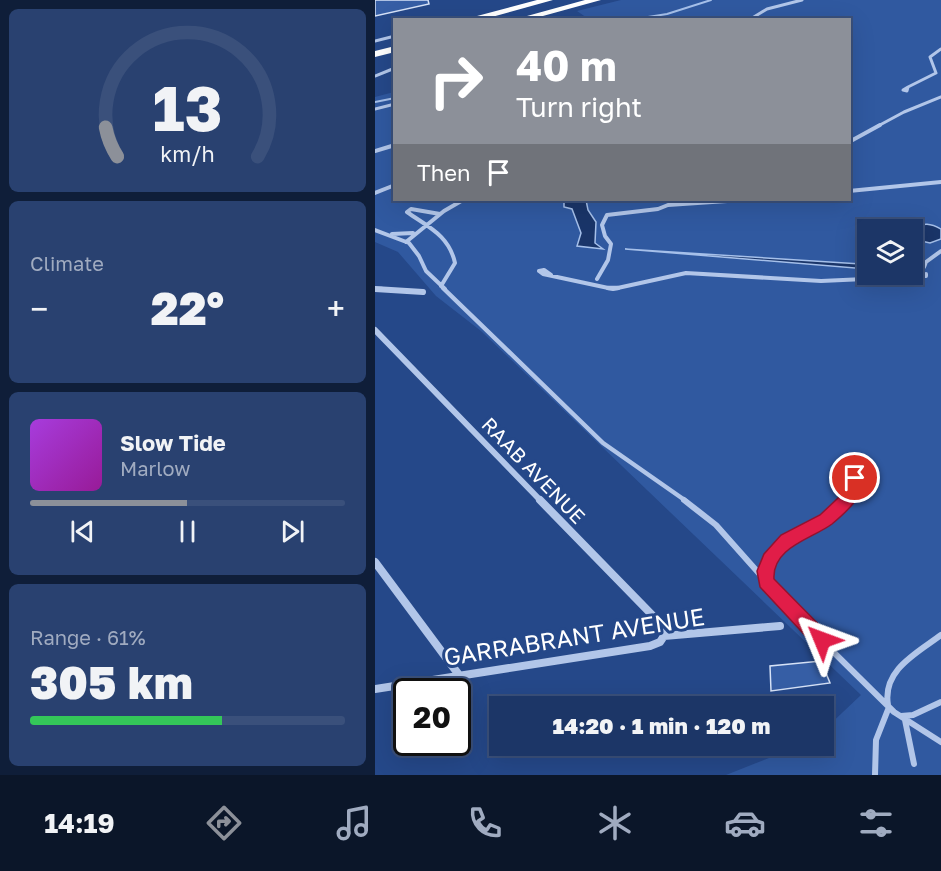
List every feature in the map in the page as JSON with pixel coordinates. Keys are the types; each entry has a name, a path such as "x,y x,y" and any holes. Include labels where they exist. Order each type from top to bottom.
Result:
{"highway":[{"path":"475,18 548,0"},
{"path":"527,18 596,0"},
{"path":"375,41 393,36"},
{"path":"375,54 393,50"}],"street":[{"path":"375,289 423,292"},
{"name":"RAAB AVENUE","path":"375,330 658,621 664,636"},
{"path":"375,562 459,675"},
{"name":"GARRABRANT AVENUE","path":"375,689 654,645 664,636 780,626"}],"lane":[{"path":"752,18 767,9 802,0"},
{"path":"936,73 930,57 941,49"},
{"path":"375,76 393,69"},
{"path":"908,87 907,91 903,90 906,87 941,72"},
{"path":"851,141 904,112 941,97"},
{"path":"375,109 393,104"},
{"path":"375,152 393,147"},
{"path":"851,191 941,182"},
{"path":"375,193 393,186"},
{"path":"406,242 440,214 461,201"},
{"path":"664,201 668,205"},
{"path":"597,279 608,260 611,244 603,230 604,218 611,213 652,210 668,205 727,201"},
{"path":"440,214 407,211 451,244 454,267 441,286"},
{"path":"375,230 406,242 419,256 426,271 603,443 680,496 716,525 797,616 891,710 941,747"},
{"path":"389,234 416,232"},
{"path":"924,267 926,262 941,251"},
{"path":"551,275 613,289 686,273 821,281 887,278 899,275 921,277 926,274"},
{"path":"766,581 767,565 780,547 793,536 830,516 850,496 855,478"},
{"path":"941,634 903,664 887,683 884,694 887,705 902,717 913,715 941,702"},
{"path":"875,775 874,750 880,726 891,710"},
{"path":"905,720 913,764"},
{"path":"931,738 941,742"}],"shaded area":[{"path":"621,0 941,0 941,775 726,775 774,756 834,756 834,721 861,695 481,331 436,296 398,252 375,242 375,97 393,92 393,201 851,201 851,18 587,18 577,11"},
{"path":"564,201 586,201 588,210 596,222 595,243 603,249 577,246 581,233 572,209 564,207"},
{"path":"923,224 941,229 941,239 930,243 923,241"},
{"path":"625,249 857,264 857,268"}],"building":[{"path":"375,0 428,0 429,4 375,16"},
{"path":"821,661 830,683 771,691 770,666"}],"waterway":[{"path":"642,18 667,14 711,0"},
{"path":"375,102 393,98"}],"route":[{"path":"822,640 766,581 765,571 770,560 787,540 825,520 850,496 855,485 855,478"}]}
